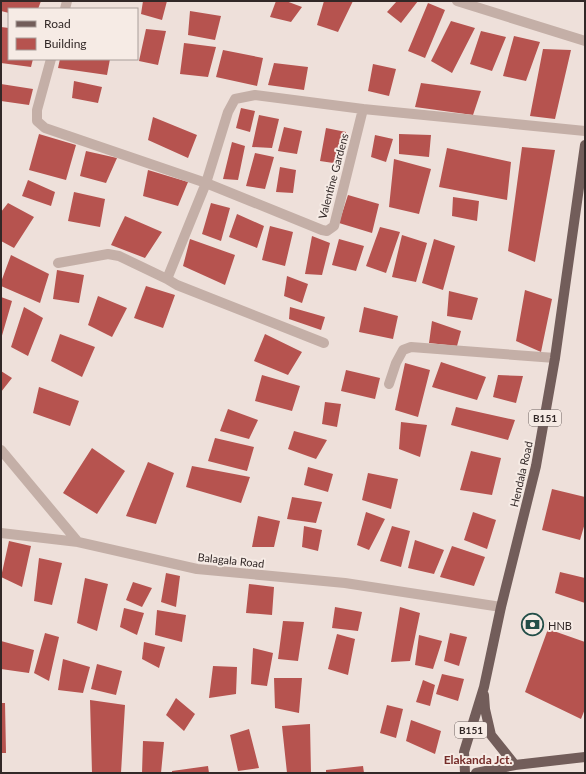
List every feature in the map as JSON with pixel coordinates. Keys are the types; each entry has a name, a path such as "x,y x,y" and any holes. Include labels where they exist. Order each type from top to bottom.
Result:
{"main road":[{"name":"Hendala Road","path":"465,773 464,752 484,687 501,607 536,466 555,358 585,145"},
{"name":"Hendala Road","path":"484,687 485,709 491,735 515,765"},
{"path":"476,773 515,765 585,757"}],"street":[{"path":"457,1 585,41"},
{"name":"Valentine Gardens","path":"51,60 37,110 37,121 45,128 206,183 322,230 328,231 334,226 363,110"},
{"path":"167,279 206,183 228,112 235,99 255,96 363,110 585,131"},
{"path":"58,263 108,254 119,256 177,285 324,343"},
{"path":"389,384 396,363 403,350 411,347 555,358"},
{"path":"1,450 78,542"},
{"name":"Balagala Road","path":"1,532 78,542 197,569 345,583 501,607"}],"building":[{"path":"1,1 41,1 38,8 8,8 8,13 1,11"},
{"path":"143,1 167,1 162,20 141,14"},
{"path":"276,1 286,1 302,7 291,22 270,17"},
{"path":"324,1 353,1 338,32 317,25"},
{"path":"397,1 418,1 401,23 387,12"},
{"path":"428,3 445,10 425,58 408,51"},
{"path":"190,11 221,16 215,40 188,35"},
{"path":"451,21 475,28 452,73 431,61"},
{"path":"1,27 8,28 8,60 33,60 31,67 1,63"},
{"path":"146,29 166,31 158,65 139,61"},
{"path":"481,31 506,37 492,71 470,64"},
{"path":"514,36 540,42 526,81 503,76"},
{"path":"184,43 216,47 208,77 180,74"},
{"path":"543,49 571,50 555,119 530,116"},
{"path":"223,50 263,58 257,86 216,77"},
{"path":"60,60 110,60 107,75 58,68"},
{"path":"274,63 308,67 304,90 268,85"},
{"path":"373,64 396,69 389,96 368,91"},
{"path":"74,81 102,87 98,103 72,98"},
{"path":"421,83 481,91 473,115 415,107"},
{"path":"1,84 33,89 29,105 1,101"},
{"path":"241,108 255,111 250,132 236,128"},
{"path":"259,115 279,119 272,148 252,147"},
{"path":"153,117 197,135 188,158 148,140"},
{"path":"284,127 302,131 297,154 278,151"},
{"path":"326,128 346,132 340,164 320,161"},
{"path":"39,134 76,145 66,180 29,170"},
{"path":"399,134 431,135 429,157 399,154"},
{"path":"375,135 393,139 386,162 371,157"},
{"path":"232,142 245,146 238,180 223,179"},
{"path":"522,147 555,150 535,262 508,251"},
{"path":"447,148 511,162 507,200 439,187"},
{"path":"86,151 117,158 106,183 80,176"},
{"path":"255,153 274,157 265,189 246,186"},
{"path":"394,159 431,169 419,214 389,207"},
{"path":"280,167 296,170 293,193 276,192"},
{"path":"148,170 188,182 178,206 143,196"},
{"path":"28,180 55,192 51,206 22,196"},
{"path":"74,192 105,199 100,227 68,221"},
{"path":"348,195 379,204 372,233 339,223"},
{"path":"453,197 479,201 477,221 452,216"},
{"path":"8,203 34,217 14,248 1,241 1,212"},
{"path":"211,203 230,208 221,241 202,234"},
{"path":"237,214 264,226 257,248 229,237"},
{"path":"125,216 162,232 145,258 111,245"},
{"path":"270,226 293,232 285,266 262,260"},
{"path":"380,227 400,232 386,273 366,266"},
{"path":"402,235 427,243 416,282 392,277"},
{"path":"312,236 330,243 322,275 305,274"},
{"path":"190,239 235,255 225,285 183,266"},
{"path":"339,239 364,246 356,271 332,265"},
{"path":"434,239 455,246 443,290 422,283"},
{"path":"11,255 49,274 40,303 1,286 1,282"},
{"path":"57,270 84,275 79,303 53,299"},
{"path":"287,276 308,284 302,303 284,296"},
{"path":"146,286 175,295 163,328 134,318"},
{"path":"525,290 552,299 541,352 516,341"},
{"path":"449,291 478,298 472,320 447,316"},
{"path":"98,296 127,308 112,337 88,325"},
{"path":"1,297 12,301 1,339"},
{"path":"24,307 43,318 28,356 11,347"},
{"path":"290,307 325,317 321,330 289,319"},
{"path":"364,307 398,316 393,339 359,332"},
{"path":"432,321 461,331 457,346 429,343"},
{"path":"60,334 95,347 82,377 51,361"},
{"path":"265,334 302,352 288,375 254,361"},
{"path":"441,362 486,377 477,400 432,387"},
{"path":"405,363 430,370 418,417 395,410"},
{"path":"346,370 380,378 375,399 341,391"},
{"path":"1,371 12,378 1,392"},
{"path":"262,375 300,386 292,411 255,401"},
{"path":"498,375 523,376 516,403 493,397"},
{"path":"39,387 79,401 70,426 33,413"},
{"path":"325,402 341,404 337,427 322,424"},
{"path":"456,407 515,420 508,440 451,425"},
{"path":"228,409 258,420 249,439 220,431"},
{"path":"401,422 427,425 420,457 399,449"},
{"path":"294,431 327,440 316,459 288,449"},
{"path":"215,438 254,447 247,471 208,461"},
{"path":"92,448 125,471 97,514 63,493"},
{"path":"471,451 501,458 492,495 460,490"},
{"path":"148,462 174,473 156,524 126,516"},
{"path":"192,466 250,477 241,503 186,487"},
{"path":"308,467 333,474 328,492 304,485"},
{"path":"368,473 398,479 391,509 362,500"},
{"path":"552,489 585,497 585,523 580,540 542,530"},
{"path":"292,497 322,502 316,523 287,519"},
{"path":"366,512 385,519 369,550 357,545"},
{"path":"473,512 496,520 487,549 464,540"},
{"path":"258,516 280,521 274,547 252,547"},
{"path":"304,526 322,530 318,551 302,547"},
{"path":"392,526 410,531 401,567 380,561"},
{"path":"415,540 444,550 434,574 408,568"},
{"path":"9,541 31,546 22,587 1,577"},
{"path":"452,546 485,557 474,586 440,577"},
{"path":"39,558 62,563 52,605 34,601"},
{"path":"560,572 585,578 585,603 555,593"},
{"path":"166,573 180,576 176,607 161,602"},
{"path":"85,578 108,584 97,631 77,623"},
{"path":"133,582 152,588 142,607 126,600"},
{"path":"249,584 274,587 272,615 246,613"},
{"path":"335,607 362,612 358,631 332,628"},
{"path":"400,607 420,613 410,661 391,662"},
{"path":"124,608 144,613 137,635 120,627"},
{"path":"157,610 186,615 182,642 155,635"},
{"path":"283,621 304,622 298,661 278,659"},
{"path":"548,629 585,642 585,709 581,719 525,692"},
{"path":"45,633 59,637 49,681 34,673"},
{"path":"450,633 467,637 459,666 444,661"},
{"path":"337,634 355,639 348,675 328,669"},
{"path":"419,635 442,641 433,669 415,665"},
{"path":"1,641 34,650 29,673 1,669"},
{"path":"144,642 165,647 159,668 142,659"},
{"path":"253,648 273,653 267,686 251,684"},
{"path":"63,659 90,667 83,693 58,690"},
{"path":"97,664 122,671 116,695 91,689"},
{"path":"213,666 237,667 236,694 209,698"},
{"path":"442,674 464,679 458,701 436,694"},
{"path":"274,678 302,678 299,713 275,708"},
{"path":"423,680 435,685 430,706 416,702"},
{"path":"176,698 195,714 184,731 166,715"},
{"path":"90,700 125,705 121,773 92,773"},
{"path":"1,703 5,703 6,753 1,753"},
{"path":"387,705 403,709 396,738 380,733"},
{"path":"411,720 441,731 435,754 406,741"},
{"path":"310,724 311,773 287,773 282,726"},
{"path":"249,729 259,768 238,771 230,735"},
{"path":"143,741 164,742 161,773 142,773"},
{"path":"208,766 209,773 172,773 172,771"},
{"path":"363,766 364,773 326,773 326,770"}],"place":[{"name":"HNB","path":"533,625"}],"district":[{"name":"Elakanda Jct.","path":"478,759"}]}
